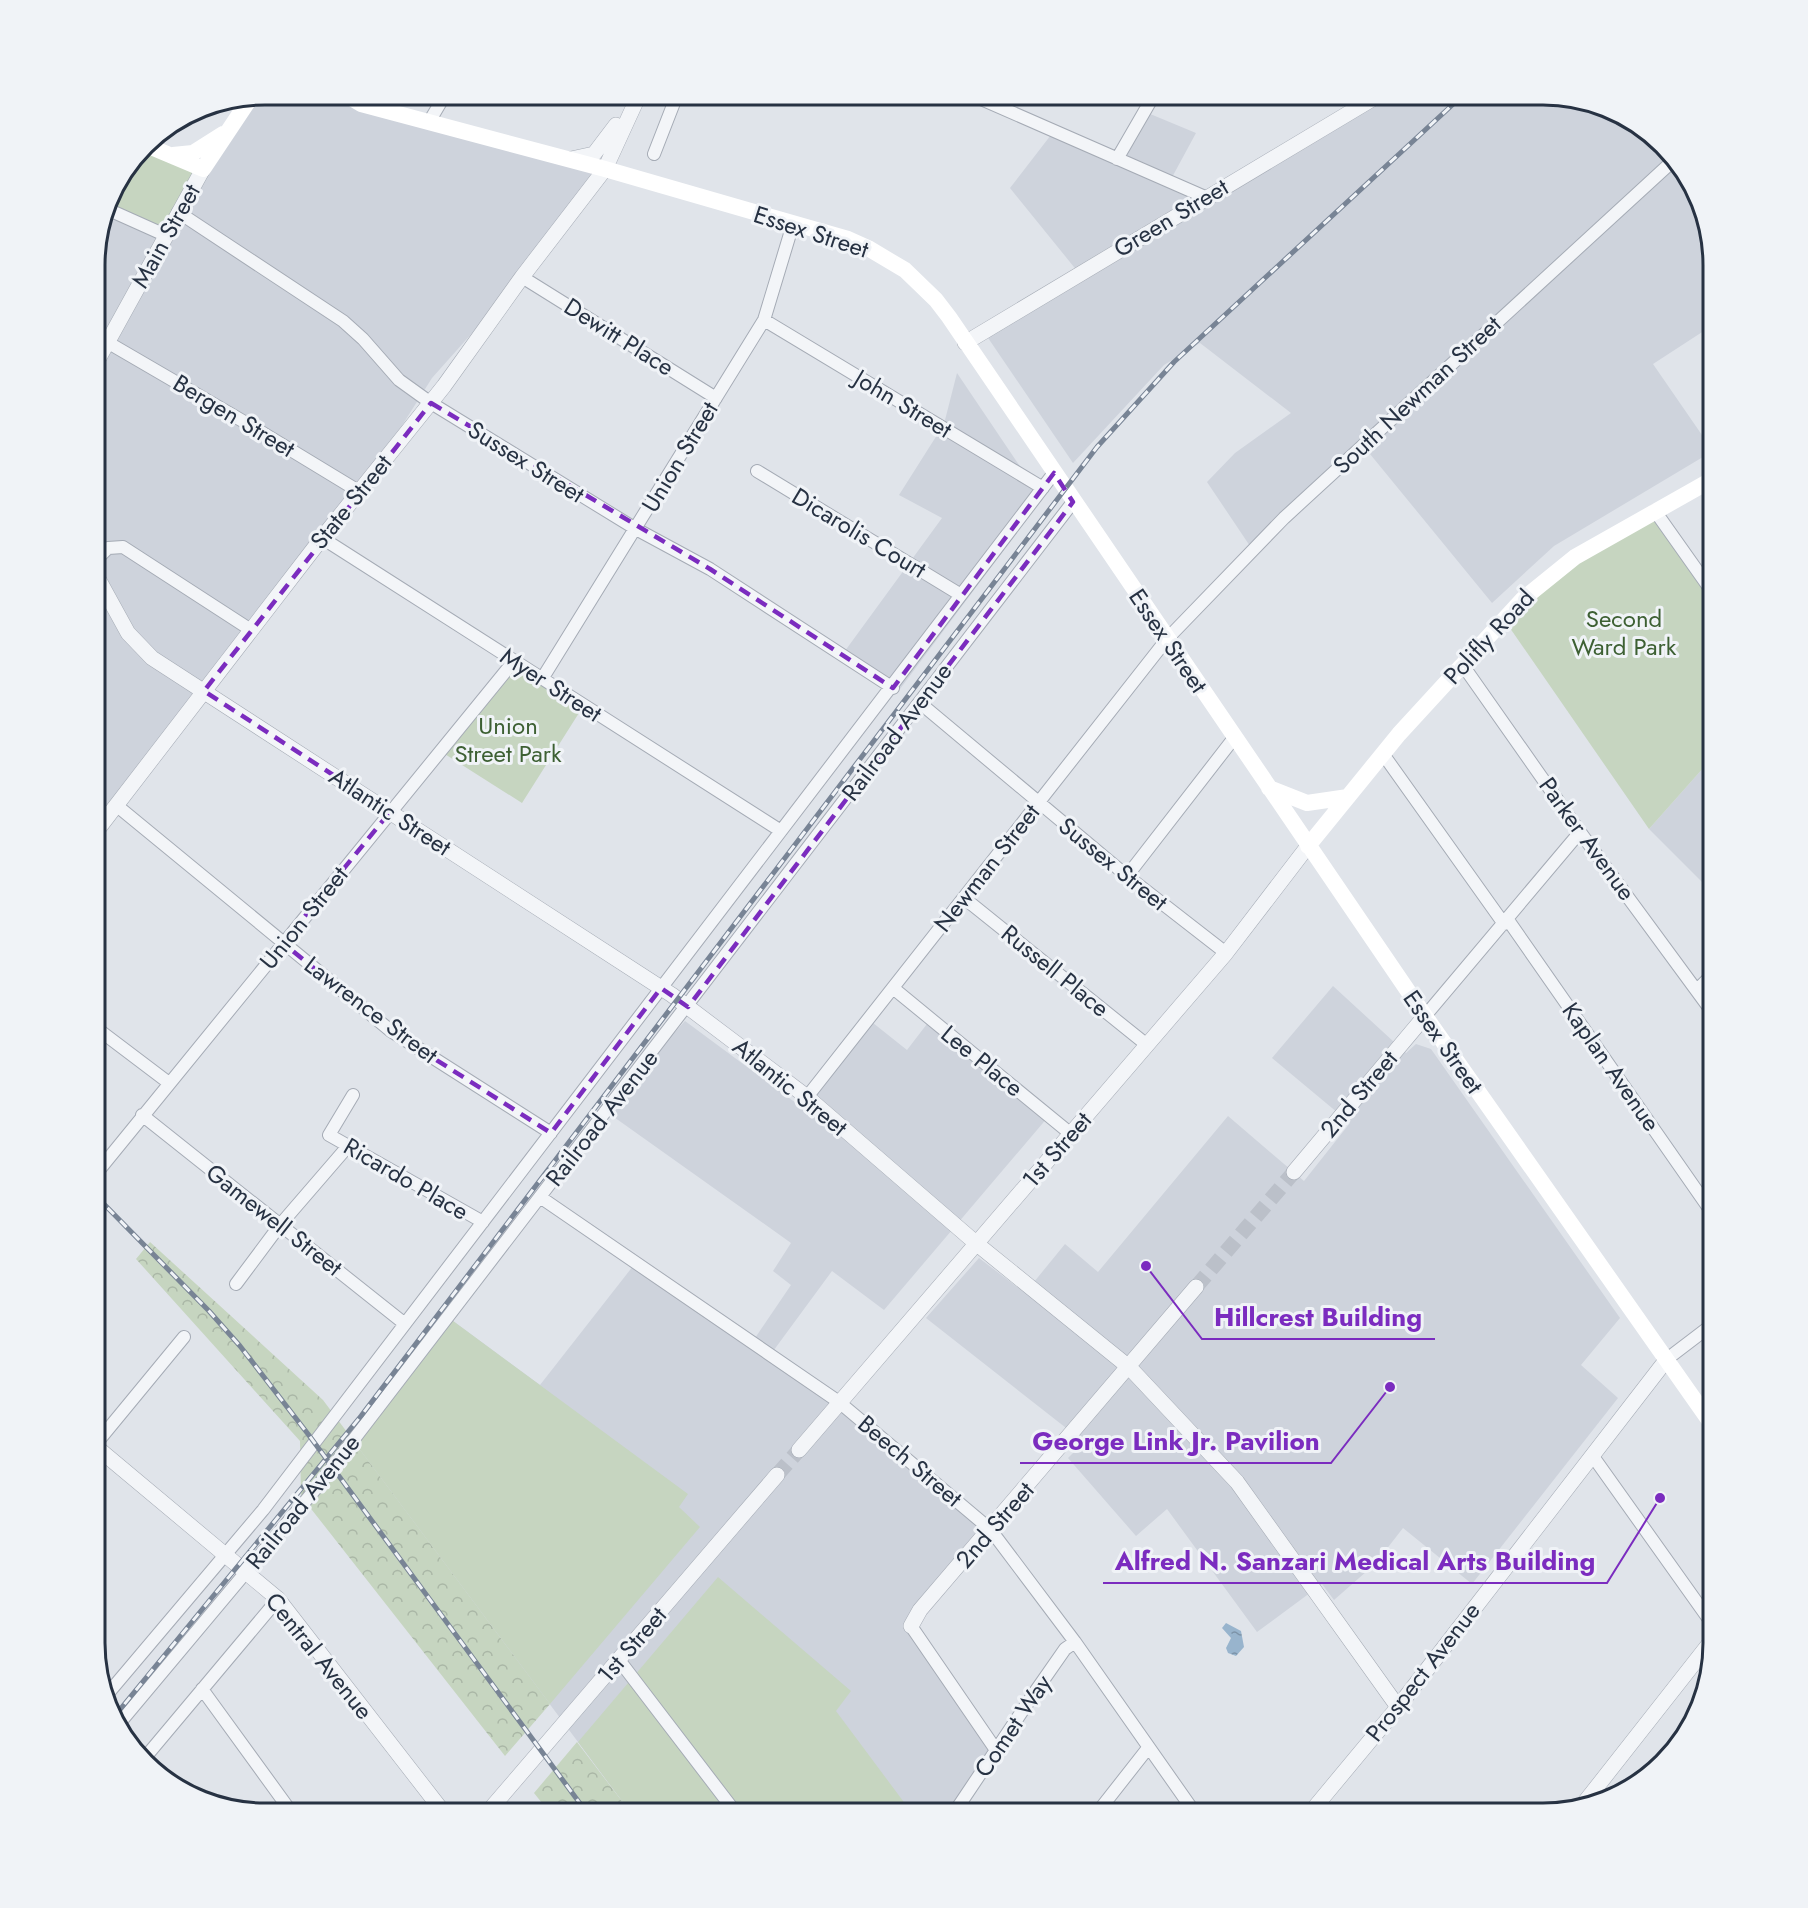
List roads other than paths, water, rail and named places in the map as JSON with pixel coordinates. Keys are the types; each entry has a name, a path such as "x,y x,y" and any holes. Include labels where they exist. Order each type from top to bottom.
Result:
{"main road":[{"name":"Essex Street","path":"365,105 605,169 868,248 904,270 936,300 1425,1016 1703,1411"},
{"name":"Essex Street","path":"396,105 429,122"},
{"name":"Main Street","path":"203,169 243,107"},
{"path":"171,156 193,153 229,130"},
{"path":"155,149 203,169"},
{"name":"Polifly Road","path":"1308,846 1383,754 1503,618 1548,577 1575,557 1703,484"},
{"path":"1269,788 1307,803 1348,797"}],"street":[{"path":"429,122 439,105"},
{"path":"570,160 588,157 598,151 617,122 633,105"},
{"name":"State Street","path":"105,820 322,538 431,403 522,277 605,169 635,105"},
{"path":"654,154 673,105"},
{"path":"995,105 1205,197"},
{"path":"1117,159 1148,105"},
{"name":"Green Street","path":"965,343 1358,105"},
{"name":"South Newman Street","path":"1167,639 1284,518 1668,165"},
{"name":"Main Street","path":"105,332 203,169"},
{"path":"114,212 165,235"},
{"name":"Sussex Street","path":"178,212 343,321 363,339 399,380 431,403 636,529 710,569 892,688"},
{"name":"Union Street","path":"542,679 764,320 793,224"},
{"name":"Dewitt Place","path":"522,277 716,398"},
{"name":"John Street","path":"764,320 1043,488"},
{"name":"Bergen Street","path":"105,340 360,492"},
{"name":"Dicarolis Court","path":"757,471 961,595"},
{"name":"Railroad Avenue","path":"112,1689 262,1510 1054,473"},
{"name":"Railroad Avenue","path":"124,1718 318,1486 688,1007 1073,502"},
{"path":"1655,511 1703,579"},
{"name":"Myer Street","path":"322,538 781,831"},
{"path":"105,551 108,548 123,548 251,630"},
{"name":"Atlantic Street","path":"105,592 123,625 139,645 204,691 688,1007 807,1097 977,1244 1130,1368 1237,1482 1398,1707"},
{"name":"Newman Street","path":"807,1097 1167,639"},
{"name":"Union Street","path":"105,1162 514,661"},
{"name":"Parker Avenue","path":"1462,664 1580,832 1703,999"},
{"name":"Sussex Street","path":"920,703 1127,876 1226,953"},
{"path":"1127,876 1234,738"},
{"name":"Kaplan Avenue","path":"1383,754 1506,922 1703,1200"},
{"name":"Lawrence Street","path":"116,805 391,1031 551,1133"},
{"path":"1425,1016 1580,832"},
{"name":"1st Street","path":"799,1450 1226,953 1308,846"},
{"name":"Russell Place","path":"964,897 1147,1045"},
{"path":"1697,990 1703,984"},
{"name":"Lee Place","path":"893,988 1071,1134"},
{"name":"2nd Street","path":"1294,1172 1425,1016"},
{"path":"105,1034 169,1083"},
{"name":"Ricardo Place","path":"353,1095 329,1135 483,1222"},
{"name":"Gamewell Street","path":"142,1115 405,1324"},
{"path":"236,1284 280,1225 349,1145"},
{"name":"Beech Street","path":"540,1197 839,1402 990,1529 1075,1641 1187,1803"},
{"name":"2nd Street","path":"911,1626 920,1610 1130,1368 1196,1287"},
{"path":"1667,1359 1703,1332"},
{"path":"105,1433 184,1337"},
{"name":"Prospect Avenue","path":"1319,1803 1398,1707 1667,1359"},
{"name":"Central Avenue","path":"105,1455 245,1574 278,1599 436,1803"},
{"path":"1592,1455 1703,1610"},
{"name":"1st Street","path":"496,1803 777,1475"},
{"path":"148,1752 278,1599"},
{"path":"911,1626 996,1750"},
{"name":"Comet Way","path":"961,1803 1065,1649 1075,1641"},
{"path":"1589,1796 1703,1652"},
{"path":"620,1660 728,1803"},
{"path":"202,1689 284,1803"},
{"path":"1106,1803 1148,1748"}],"water":[{"path":"1226,1623 1241,1631 1244,1647 1236,1656 1228,1653 1226,1648 1231,1638 1222,1628"}],"tunnel":[{"path":"1196,1287 1294,1172"},
{"path":"777,1475 799,1450"}],"railway":[{"path":"120,1710 361,1416 1097,447 1174,362 1452,105"},
{"path":"105,1205 209,1311 240,1346 308,1434 580,1803"}],"place":[{"name":"Hillcrest Building","path":"1146,1266"},
{"name":"George Link Jr. Pavilion","path":"1390,1387"},
{"name":"Alfred N. Sanzari Medical Arts Building","path":"1660,1498"}],"park label":[{"name":"Second Ward Park","path":"1624,633"},
{"name":"Union Street Park","path":"508,740"}]}
